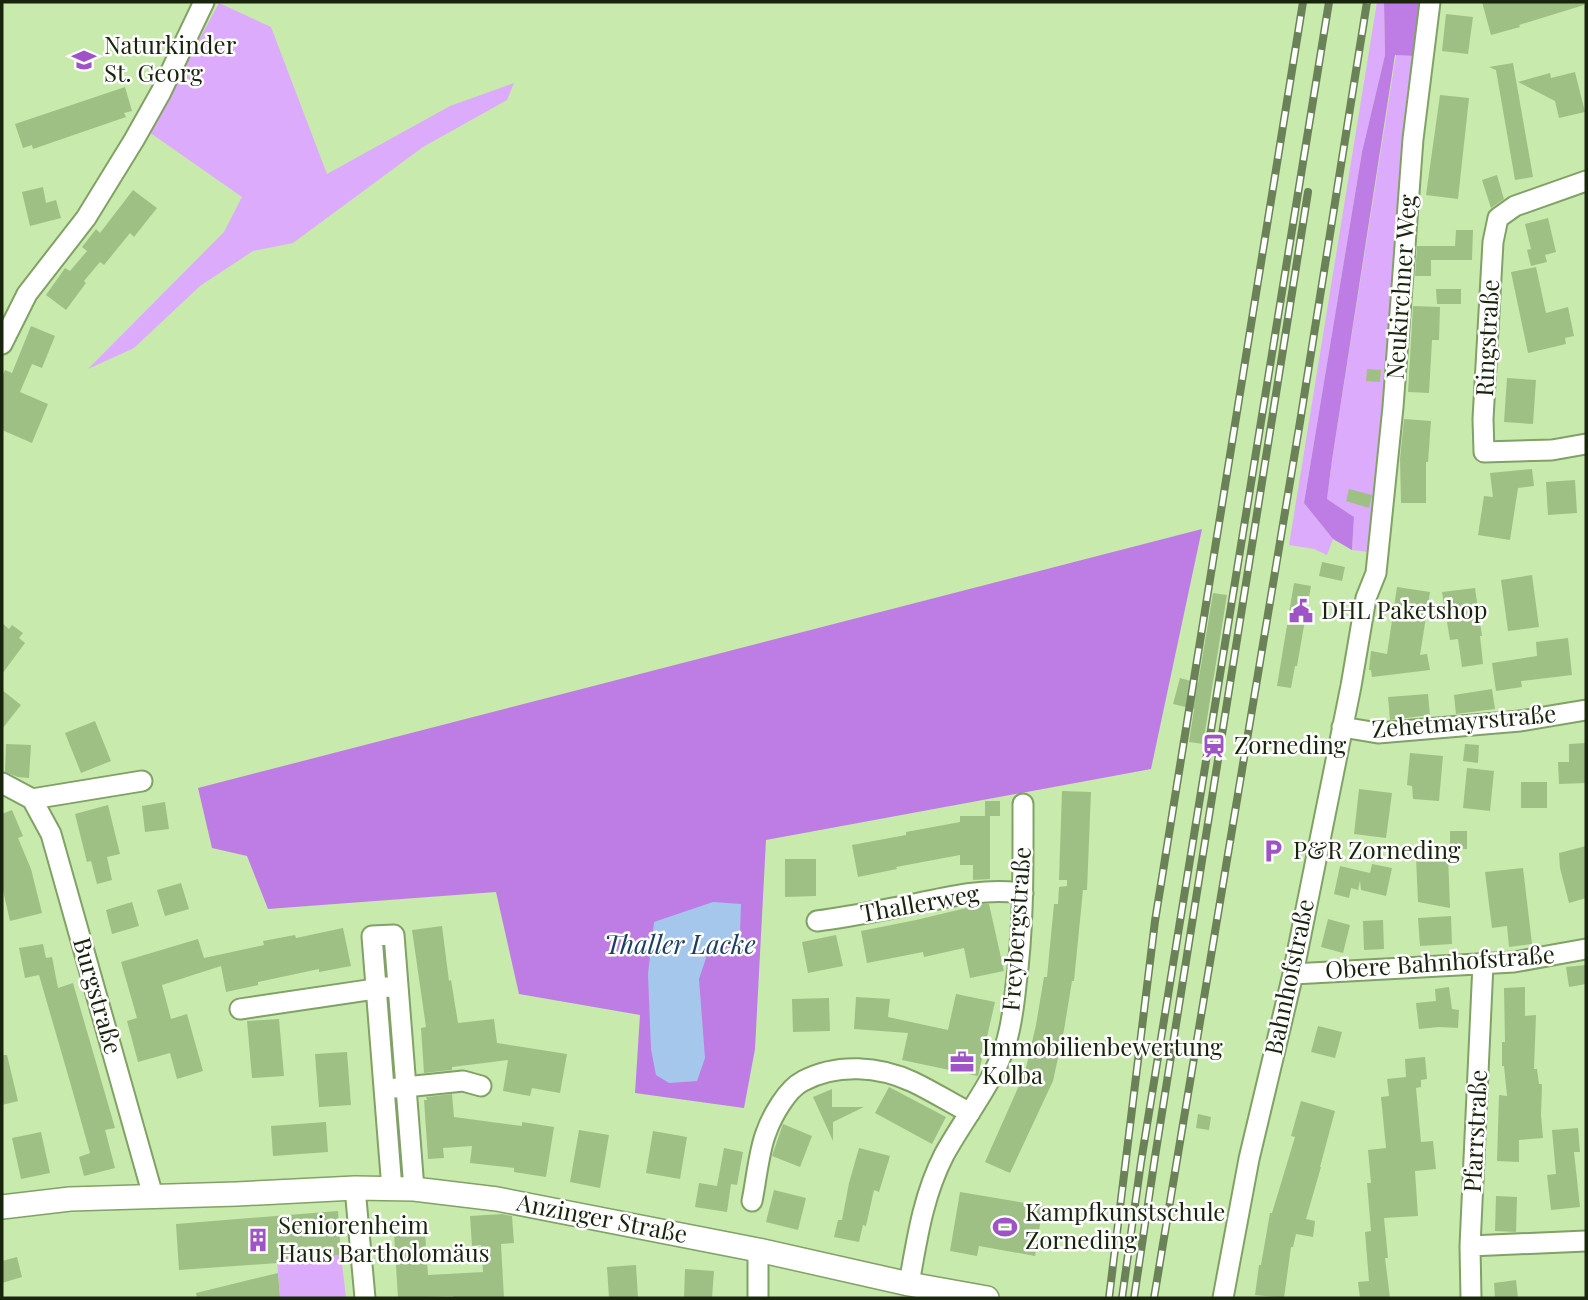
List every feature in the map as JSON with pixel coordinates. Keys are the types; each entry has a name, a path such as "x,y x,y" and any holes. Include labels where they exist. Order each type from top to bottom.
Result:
{"street":[{"path":"2,345 27,293 86,218 134,140 161,92 204,2"},
{"name":"Neukirchner Weg","path":"1376,573 1393,407 1413,139 1430,2"},
{"name":"Ringstraße","path":"1586,181 1515,206 1498,218 1493,242 1483,419 1484,452 1552,450 1586,444"},
{"name":"Bahnhofstraße","path":"1223,1298 1249,1159 1293,974 1366,598 1376,573"},
{"name":"Zehetmayrstraße","path":"1342,727 1378,733 1520,721 1586,710"},
{"path":"2,783 32,799 142,781"},
{"name":"Burgstraße","path":"32,799 51,834 153,1196"},
{"name":"Freybergstraße","path":"909,1284 920,1218 929,1188 945,1154 992,1075 1006,1043 1019,964 1023,893 1023,804"},
{"name":"Thallerweg","path":"817,921 970,893 1023,893"},
{"path":"394,935 406,1087 403,1189 384,1089 372,936 394,935"},
{"name":"Obere Bahnhofstraße","path":"1293,974 1483,964 1586,949"},
{"name":"Pfarrstraße","path":"1471,1298 1470,1246 1483,964"},
{"path":"240,1009 398,985"},
{"path":"752,1201 765,1135 779,1105 801,1082 831,1071 860,1068 888,1073 912,1081 970,1113"},
{"path":"384,1089 463,1081 481,1086"},
{"path":"355,1188 365,1298"},
{"name":"Anzinger Straße","path":"2,1208 70,1199 355,1188 403,1189 498,1199 987,1298"},
{"path":"1470,1246 1586,1241"},
{"path":"758,1250 758,1298"}],"shaded area":[{"path":"1377,2 1384,2 1385,55 1362,152 1304,503 1333,539 1327,555 1314,549 1289,545"},
{"path":"1384,2 1422,2 1414,56 1395,55 1327,499 1354,517 1352,550 1333,539 1304,503 1362,152 1385,55"},
{"path":"219,3 271,27 327,174 450,106 514,83 507,100 423,147 293,243 253,251 200,286 134,348 88,369 224,232 242,197 149,132"},
{"path":"1396,55 1414,56 1386,406 1369,552 1352,550 1354,517 1327,499"},
{"path":"1202,529 1151,769 766,840 755,1049 744,1108 635,1093 640,1015 519,994 496,892 268,909 247,856 212,848 198,788"},
{"path":"341,1255 346,1298 280,1298 277,1260"}],"water":[{"name":"Thaller Lacke","path":"713,902 741,904 740,934 708,952 699,979 705,1058 697,1081 669,1083 656,1075 651,1049 648,974 654,922"}],"building":[{"path":"1482,2 1584,2 1584,5 1491,35"},
{"path":"1446,14 1473,17 1468,54 1442,51"},
{"path":"1513,63 1533,177 1515,180 1496,70 1489,67"},
{"path":"1575,72 1585,112 1559,118 1555,101 1518,82 1550,73 1551,78"},
{"path":"125,87 132,111 124,113 126,117 33,149 32,145 23,148 15,124"},
{"path":"1440,95 1469,98 1458,199 1426,195"},
{"path":"1497,175 1504,199 1491,208 1482,180"},
{"path":"43,187 46,203 56,200 61,218 30,226 22,192"},
{"path":"133,190 157,208 134,237 130,233 104,265 100,262 66,310 46,295 65,268 70,271 87,251 82,247 96,229 100,233"},
{"path":"1548,218 1556,252 1545,255 1547,262 1531,266 1527,250 1531,249 1525,224"},
{"path":"1456,230 1473,230 1472,260 1431,260 1431,276 1415,276 1417,246 1455,246"},
{"path":"1536,267 1546,313 1568,307 1574,336 1565,338 1566,344 1528,353 1511,272"},
{"path":"1436,289 1461,289 1461,304 1437,304"},
{"path":"1413,306 1440,307 1439,340 1432,340 1429,393 1408,392"},
{"path":"31,326 55,336 42,368 32,364 20,392 48,404 32,443 2,430 2,377 5,370 12,373"},
{"path":"1367,369 1381,370 1380,382 1366,381"},
{"path":"1507,378 1536,380 1533,424 1504,422"},
{"path":"1404,419 1431,421 1426,462 1426,503 1401,503 1400,459"},
{"path":"1532,469 1534,486 1518,488 1510,540 1478,535 1484,496 1493,497 1490,473"},
{"path":"1575,480 1577,513 1548,515 1546,482"},
{"path":"1349,489 1372,495 1369,508 1346,501"},
{"path":"1322,562 1345,567 1342,581 1319,576"},
{"path":"1532,575 1539,627 1508,631 1501,580"},
{"path":"1294,583 1311,586 1291,688 1277,686"},
{"path":"1397,587 1430,592 1420,655 1427,654 1430,670 1372,677 1369,670 1371,651 1387,654"},
{"path":"1475,588 1483,664 1462,667 1458,639 1450,640 1442,592"},
{"path":"1213,593 1227,595 1203,744 1189,742 1194,709 1173,704 1180,678 1198,683"},
{"path":"2,623 9,629 12,625 23,633 19,638 25,643 2,674"},
{"path":"1568,638 1572,675 1521,681 1522,687 1496,691 1492,663 1537,656 1536,642"},
{"path":"1492,689 1495,709 1456,714 1454,695"},
{"path":"2,690 21,705 2,729"},
{"path":"1428,694 1430,715 1390,720 1388,697"},
{"path":"95,721 111,761 81,773 65,733"},
{"path":"1586,743 1586,783 1559,784 1558,762 1569,762 1569,744"},
{"path":"6,744 31,745 29,778 5,772"},
{"path":"1465,744 1479,745 1478,763 1463,761"},
{"path":"1410,753 1443,756 1439,801 1413,799 1412,786 1407,785"},
{"path":"1467,768 1494,771 1490,811 1463,808"},
{"path":"1521,782 1547,782 1547,808 1521,808"},
{"path":"1359,789 1392,793 1386,838 1354,834"},
{"path":"1062,791 1091,792 1087,890 1083,890 1074,981 1053,1081 1010,1173 985,1162 1025,1072 1044,977 1047,977 1054,904 1058,904 1059,887 1067,886 1067,880 1059,880"},
{"path":"985,801 1000,801 1000,816 990,816 990,879 973,880 973,865 960,865 960,855 858,877 852,845 960,822 960,816 985,816"},
{"path":"165,802 169,829 145,832 142,806"},
{"path":"108,805 120,854 107,857 112,880 97,884 91,861 87,862 75,814"},
{"path":"12,810 23,836 18,838 31,869 42,913 10,921 2,886 2,814"},
{"path":"1450,831 1467,831 1467,849 1450,849"},
{"path":"1586,846 1586,898 1569,903 1559,853"},
{"path":"1448,855 1450,908 1418,902 1416,857"},
{"path":"785,859 816,859 816,896 785,897"},
{"path":"1372,864 1392,868 1386,896 1361,890 1360,881 1358,890 1351,888 1349,898 1334,894 1340,866 1370,873"},
{"path":"1523,868 1532,944 1509,947 1507,926 1492,928 1485,872"},
{"path":"181,883 189,909 165,916 157,890"},
{"path":"132,902 139,926 112,934 106,910"},
{"path":"989,904 1004,971 970,978 964,948 924,957 923,952 867,963 861,931"},
{"path":"1451,916 1452,944 1420,946 1418,918"},
{"path":"1328,919 1350,925 1343,953 1321,947"},
{"path":"1383,920 1384,949 1364,950 1363,921"},
{"path":"442,926 458,1023 494,1019 497,1043 567,1054 560,1093 532,1088 530,1096 503,1091 508,1060 424,1073 421,1028 426,1027 412,930"},
{"path":"343,928 351,966 319,972 319,969 226,992 221,966 162,985 171,1019 187,1014 203,1071 177,1079 170,1053 138,1062 127,1021 137,1018 121,962 198,939 204,958 264,945 263,941 295,935 296,938"},
{"path":"836,935 843,966 808,973 802,942"},
{"path":"43,944 46,958 52,957 58,988 73,983 115,1128 105,1130 115,1168 84,1176 79,1157 90,1153 70,1082 39,975 25,978 19,948"},
{"path":"1586,965 1586,984 1569,987 1566,967"},
{"path":"1449,987 1452,1009 1459,1010 1458,1028 1419,1029 1416,1003 1436,1001 1435,989"},
{"path":"1525,987 1525,1016 1536,1015 1534,1069 1537,1069 1539,1084 1542,1084 1543,1138 1519,1140 1519,1162 1497,1161 1499,1095 1507,1096 1502,1066 1502,1042 1505,1042 1504,988"},
{"path":"956,994 995,1002 978,1076 902,1060 908,1033 854,1029 856,997 890,999 888,1017 948,1030"},
{"path":"829,998 830,1031 793,1032 792,999"},
{"path":"279,1019 284,1076 252,1078 247,1021"},
{"path":"1318,1026 1342,1032 1335,1058 1311,1052"},
{"path":"347,1052 351,1105 319,1107 315,1054"},
{"path":"2,1055 7,1055 18,1101 2,1105"},
{"path":"1425,1057 1427,1079 1421,1080 1421,1087 1416,1088 1421,1142 1433,1141 1436,1169 1415,1171 1418,1216 1384,1218 1390,1298 1360,1298 1358,1282 1369,1281 1365,1232 1371,1231 1367,1183 1371,1183 1368,1150 1386,1148 1381,1097 1389,1096 1387,1079 1406,1077 1405,1059"},
{"path":"889,1087 946,1117 932,1144 875,1113"},
{"path":"832,1089 832,1107 864,1107 833,1122 833,1141 813,1097"},
{"path":"452,1094 454,1117 522,1126 522,1122 554,1127 546,1177 514,1172 514,1168 470,1163 472,1146 443,1148 444,1158 428,1159 424,1100 427,1100 426,1097"},
{"path":"1301,1101 1335,1111 1306,1219 1315,1221 1313,1237 1296,1234 1291,1247 1284,1298 1255,1295 1270,1213 1295,1137 1291,1136"},
{"path":"1198,1114 1211,1117 1209,1130 1196,1128"},
{"path":"326,1122 328,1152 273,1156 271,1126"},
{"path":"783,1124 812,1136 800,1167 772,1156"},
{"path":"1578,1128 1580,1152 1574,1152 1580,1207 1551,1210 1547,1175 1556,1174 1552,1130"},
{"path":"579,1130 609,1135 600,1188 570,1182"},
{"path":"653,1131 687,1137 680,1179 646,1173"},
{"path":"41,1132 50,1173 21,1179 12,1138"},
{"path":"724,1148 743,1152 737,1185 731,1184 727,1212 695,1207 699,1183 717,1186"},
{"path":"859,1148 890,1156 879,1192 874,1190 866,1226 863,1225 859,1242 834,1237 838,1220 842,1220"},
{"path":"774,1190 806,1198 798,1230 766,1222"},
{"path":"960,1192 1043,1206 1035,1256 979,1246 977,1256 950,1251"},
{"path":"1496,1196 1517,1197 1516,1232 1495,1231"},
{"name":"Seniorenheim Haus Bartholomäus","path":"338,1211 341,1255 277,1260 278,1263 179,1270 176,1224"},
{"path":"470,1216 512,1216 514,1243 501,1244 504,1298 398,1298 394,1234 425,1232 428,1275 483,1272 481,1245 472,1246"},
{"path":"17,1257 22,1277 2,1283 2,1261"},
{"path":"636,1265 638,1298 609,1298 607,1267"},
{"path":"685,1269 714,1271 712,1298 684,1298"},
{"path":"278,1273 280,1298 197,1298 196,1293"},
{"path":"1516,1280 1518,1298 1495,1298 1494,1283"}],"railway":[{"path":"1109,1298 1155,921 1303,2"},
{"path":"1122,1298 1141,1162 1329,2"},
{"path":"1154,1298 1367,2"},
{"path":"1134,1298 1308,192"}],"place":[{"name":"Naturkinder St. Georg","path":"84,60"},
{"name":"DHL Paketshop","path":"1301,611"},
{"name":"Zorneding","path":"1214,746"},
{"name":"P&R Zorneding","path":"1273,851"},
{"name":"Immobilienbewertung Kolba","path":"962,1062"},
{"name":"Kampfkunstschule Zorneding","path":"1005,1227"},
{"name":"Seniorenheim Haus Bartholomäus","path":"258,1240"}]}
